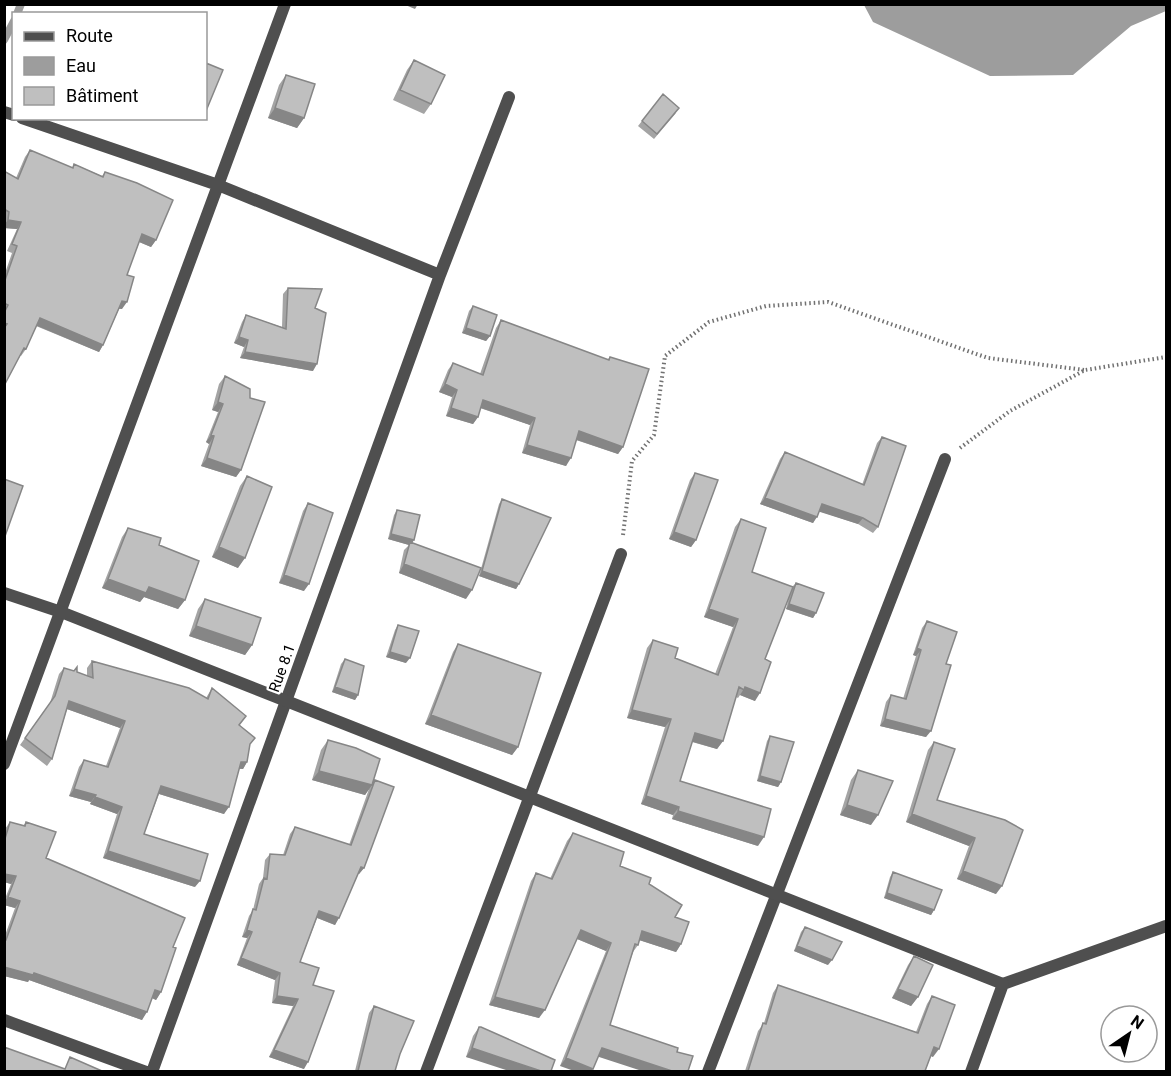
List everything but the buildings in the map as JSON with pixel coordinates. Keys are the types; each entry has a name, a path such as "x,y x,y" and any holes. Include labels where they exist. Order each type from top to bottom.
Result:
{"street":[{"path":"4,764 285,4"},
{"name":"Rue 8.1","path":"152,1071 440,275 509,97"},
{"path":"28,120 218,185 440,275"},
{"path":"708,1071 945,459"},
{"path":"426,1071 527,796 621,554"},
{"path":"4,593 61,612 1003,984 1167,927"},
{"path":"971,1071 1003,984"},
{"path":"4,1020 146,1071"}],"path":[{"path":"621,554 632,461 654,435 665,356 709,322 766,306 828,302 988,358 1084,370 1167,357"},
{"path":"945,459 1010,411 1084,370"}],"water":[{"path":"1166,4 1166,11 1131,26 1073,75 990,76 873,22 864,5"}],"waterway":[{"path":"18,12 21,4"},
{"path":"4,40 12,25"}]}
